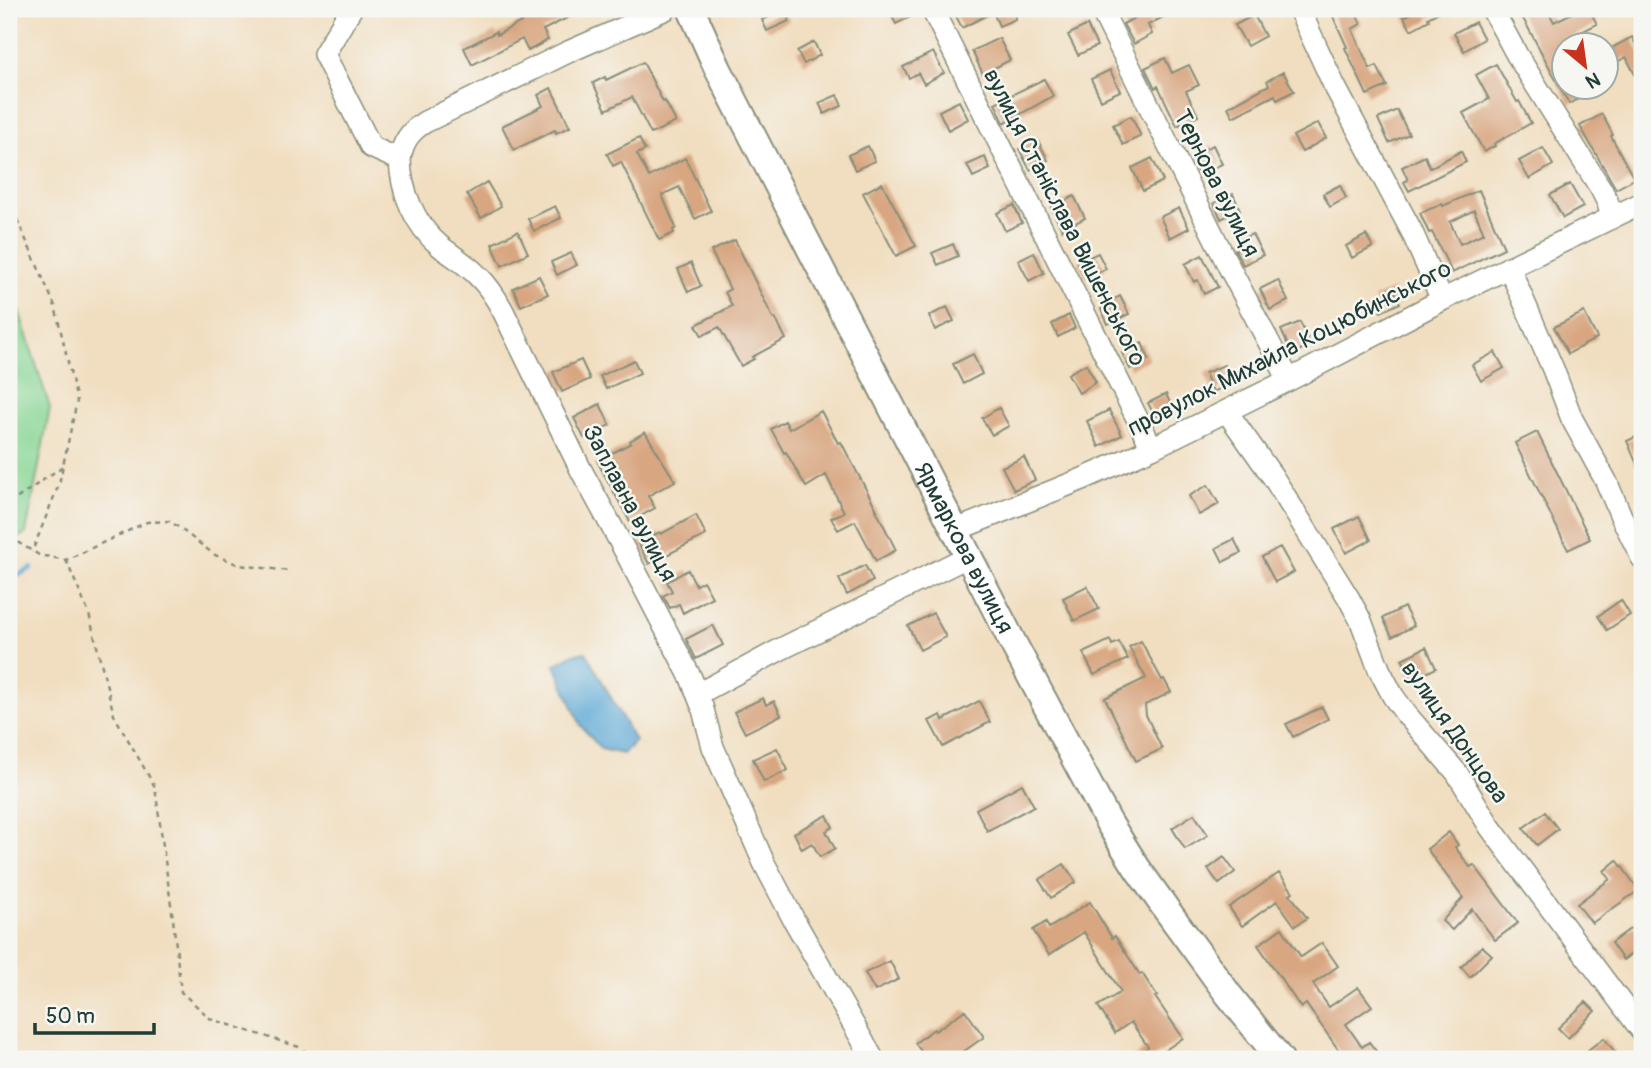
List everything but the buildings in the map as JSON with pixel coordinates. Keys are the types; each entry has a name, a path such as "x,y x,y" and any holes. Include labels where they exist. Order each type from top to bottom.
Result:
{"main road":[{"name":"Ярмаркова вулиця","path":"691,9 718,69 969,556 1122,845 1150,888 1228,994 1280,1059"}],"street":[{"path":"351,9 324,54 371,147 400,160 401,149 409,134 425,122 568,51 666,9"},
{"name":"вулиця Станіслава Вишенського","path":"932,9 1152,448"},
{"name":"Тернова вулиця","path":"1101,9 1230,269 1289,380"},
{"path":"1299,9 1334,85 1411,230 1442,300"},
{"path":"1492,9 1517,55 1601,189 1612,218"},
{"name":"Заплавна вулиця","path":"400,160 405,192 420,223 436,243 478,275 491,290 503,311 581,470 698,694 713,747 764,863 873,1059"},
{"name":"провулок Михайла Коцюбинського","path":"956,530 1046,495 1152,448 1442,300 1642,203"},
{"path":"1508,267 1572,419 1603,474 1642,558"},
{"name":"вулиця Донцова","path":"1227,412 1273,477 1348,597 1393,696 1457,773 1490,827 1642,1031"},
{"path":"698,694 781,649 969,556"}],"path":[{"path":"9,201 55,306 77,401 59,484 32,552"},
{"path":"9,503 63,466"},
{"path":"9,537 39,555 66,560 148,522 170,521 215,555 239,565 289,571"},
{"path":"66,560 89,614 114,715 155,787 181,992 211,1019 299,1047 316,1059"}],"green space":[{"path":"9,280 50,408 26,533 9,543"}],"water":[{"path":"586,652 635,741 623,754 601,749 581,726 555,665 574,654"}],"waterway":[{"path":"9,580 32,568"}]}
